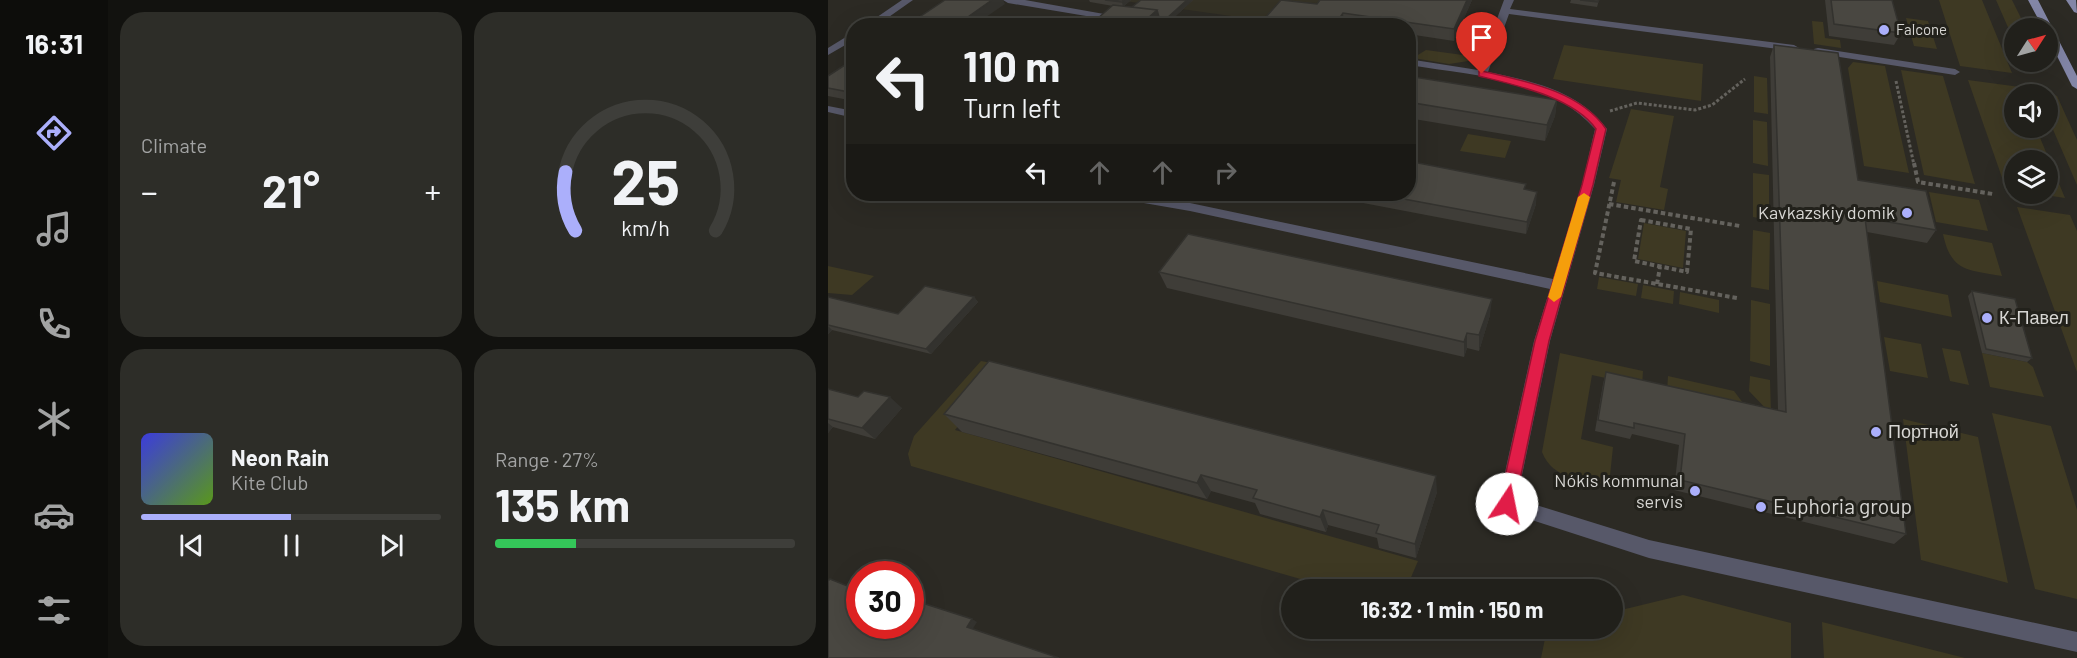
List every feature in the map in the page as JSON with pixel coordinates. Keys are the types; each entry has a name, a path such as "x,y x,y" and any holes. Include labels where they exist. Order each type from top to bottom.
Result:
{"main road":[{"path":"2033,0 2077,86"},
{"path":"2071,0 2077,10"}],"street":[{"path":"881,18 908,0"},
{"path":"1008,0 1118,18"},
{"path":"1482,74 1507,6 1955,72"},
{"path":"828,52 846,40"},
{"path":"1416,63 1482,74 1539,87 1592,116 1601,129 1539,353 1507,504 1649,549 2077,642"},
{"path":"828,109 846,113"},
{"path":"1155,201 1558,285"}],"path":[{"path":"1892,62 1918,183 1993,194"},
{"path":"1592,116 1637,103 1695,110 1712,105 1744,79"},
{"path":"1614,182 1595,273 1737,298"},
{"path":"1609,204 1740,226"},
{"path":"1665,224 1667,214"},
{"path":"1641,220 1691,229 1687,272 1660,267 1634,261 1641,220"},
{"path":"1657,284 1660,267"}],"shaded area":[{"path":"1117,0 1352,0 1339,18 1246,18"},
{"path":"1939,0 1982,0 2004,54 2004,72 1960,66"},
{"path":"1996,0 2012,0 2021,18 2004,18"},
{"path":"1906,18 1928,21 1937,49 1914,46"},
{"path":"1812,21 1823,22 1825,38 1840,40 1841,48 1814,44"},
{"path":"1564,45 1703,64 1701,101 1553,79"},
{"path":"1426,50 1470,56 1475,60 1449,64 1416,58"},
{"path":"1853,62 1885,66 1909,173 1864,166 1848,68"},
{"path":"1901,70 1943,76 1975,184 1924,175"},
{"path":"1754,76 1767,78 1768,114 1754,112"},
{"path":"1968,80 2004,85 2004,138 2040,138 2045,150 2004,150 2004,183"},
{"path":"2058,98 2077,140 2077,185 2057,138"},
{"path":"1631,109 1674,116 1660,187 1668,189 1664,210 1616,202 1621,180 1609,178"},
{"path":"1753,120 1767,122 1768,166 1753,163"},
{"path":"1468,134 1511,141 1505,158 1460,151"},
{"path":"1753,173 1769,175 1769,220 1753,217"},
{"path":"2058,181 2065,198 2058,197"},
{"path":"1929,192 1979,200 1988,231 1936,222"},
{"path":"2017,207 2070,215 2077,231 2077,372"},
{"path":"1644,223 1686,231 1683,268 1638,259"},
{"path":"1753,230 1770,233 1769,290 1751,287"},
{"path":"1943,234 1992,243 2002,276 1963,267 1951,256"},
{"path":"828,266 874,276 852,295 828,293"},
{"path":"1599,277 1638,284 1636,296 1597,289"},
{"path":"1877,281 1948,295 1952,317 1880,302"},
{"path":"1643,285 1674,291 1673,304 1641,298"},
{"path":"1680,292 1719,300 1719,313 1679,304"},
{"path":"1751,300 1770,304 1770,366 1750,361"},
{"path":"1884,337 1921,344 1928,378 1890,371"},
{"path":"1942,348 1960,351 1969,385 1950,381"},
{"path":"1560,353 1643,371 1642,386 1592,375 1581,439 1613,447 1609,485 1561,473 1553,468 1542,452"},
{"path":"1982,353 2027,362 2033,367 2044,397 1990,387"},
{"path":"981,361 1008,366 955,430 1418,561 1410,579 1301,579 911,466 908,454 914,436"},
{"path":"1668,376 1734,391 1749,411 1667,392"},
{"path":"1750,376 1770,380 1771,414 1749,391"},
{"path":"1992,413 2051,426 2077,510 2077,599 2035,589"},
{"path":"1903,419 1978,437 2008,583 1921,560"},
{"path":"1683,595 1791,623 1791,658 1541,658 1545,639 1623,639 1623,610"},
{"path":"1822,622 1965,658 1824,658"}],"building":[{"path":"945,0 992,0 966,18 918,18"},
{"path":"1141,0 1187,0 1167,18 1159,17 1157,10 1132,7"},
{"path":"1281,0 1317,4 1320,0 1467,0 1454,29 1416,24 1416,18 1378,18 1343,13 1340,18 1265,18"},
{"path":"1831,0 1892,0 1901,33 1834,24"},
{"path":"1113,5 1157,10 1148,18 1098,18"},
{"path":"1774,45 1838,53 1858,180 1926,191 1936,230 1865,218 1906,534 1680,480 1685,434 1634,423 1634,428 1598,420 1606,372 1786,412"},
{"path":"846,64 846,91 828,88 828,76"},
{"path":"1416,77 1557,100 1547,125 1416,103"},
{"path":"1416,163 1526,184 1524,189 1537,192 1527,222 1414,201"},
{"path":"1188,234 1492,299 1479,335 1467,333 1464,342 1159,272"},
{"path":"925,286 974,297 926,349 828,325 828,297 898,314"},
{"path":"1972,291 2015,299 2032,358 1986,349"},
{"path":"989,361 1436,476 1415,544 1376,533 1379,525 1323,510 1320,517 1253,498 1257,490 1201,475 1197,483 944,414"},
{"path":"828,389 858,397 864,391 890,397 862,428 828,419"},
{"path":"830,579 846,585 846,639 924,639 924,604 972,619 967,627 1059,658 828,658 828,581"}],"slow traffic":[{"path":"1554,297 1584,197"}],"place":[{"name":"Falcone","path":"1884,30"},
{"name":"Kavkazskiy domik","path":"1907,213"},
{"name":"К-Павел","path":"1987,318"},
{"name":"Портной","path":"1876,432"},
{"name":"Nókis kommunal servis","path":"1695,491"},
{"name":"Euphoria group","path":"1761,507"}],"route":[{"path":"1482,74 1539,87 1592,116 1601,129 1588,185 1542,341 1507,504"}]}
